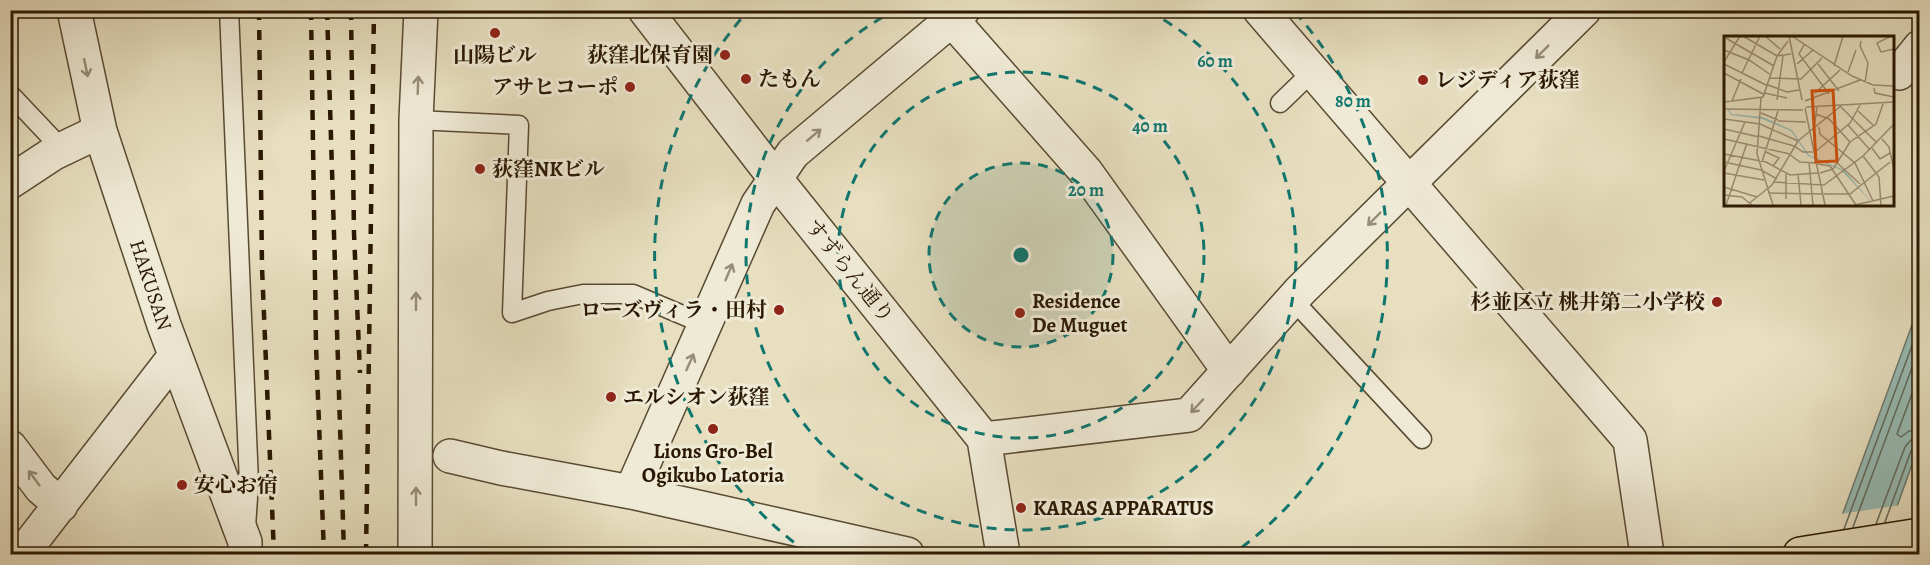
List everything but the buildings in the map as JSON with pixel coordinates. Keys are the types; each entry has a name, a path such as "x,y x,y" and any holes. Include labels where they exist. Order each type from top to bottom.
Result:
{"main road":[{"path":"1811,552 1907,537"}],"street":[{"name":"HAKUSAN","path":"74,10 100,131 176,356 245,548"},
{"path":"416,555 416,120 420,10"},
{"name":"すずらん通り","path":"645,10 767,191 984,439 1003,555"},
{"path":"1260,10 1630,440 1647,555"},
{"path":"984,439 1189,415 1293,300 1584,10"},
{"path":"631,492 767,191 793,153 958,15 1086,172 1229,371"},
{"path":"1899,73 1920,47"},
{"path":"10,182 62,149 100,131"},
{"path":"22,555 176,356"},
{"path":"10,447 41,488 61,505"},
{"path":"450,456 501,468 631,492 907,555"}],"lane":[{"path":"229,10 249,483 245,548"},
{"path":"1280,103 1312,72"},
{"path":"10,94 62,149"},
{"path":"416,120 519,125 512,313 548,300 583,294 633,294 706,325"},
{"path":"1293,300 1422,439"}],"water":[{"path":"1919,306 1919,445 1880,554 1828,554"}],"pier":[{"path":"1901,505 1883,554 1825,554 1840,514"}],"railway":[{"path":"259,10 262,267 274,554"},
{"path":"311,10 316,345 324,554"},
{"path":"327,10 344,554"},
{"path":"351,10 354,233 360,373"},
{"path":"366,554 374,10"}],"place":[{"name":"山陽ビル","path":"495,33"},
{"name":"荻窪北保育園","path":"725,55"},
{"name":"たもん","path":"746,79"},
{"name":"レジディア荻窪","path":"1423,80"},
{"name":"アサヒコーポ","path":"630,87"},
{"name":"荻窪NKビル","path":"480,169"},
{"name":"杉並区立 桃井第二小学校","path":"1717,302"},
{"name":"ローズヴィラ・田村","path":"779,310"},
{"name":"Residence De Muguet","path":"1020,313"},
{"name":"エルシオン荻窪","path":"611,397"},
{"name":"Lions Gro-Bel Ogikubo Latoria","path":"713,429"},
{"name":"安心お宿","path":"182,485"},
{"name":"KARAS APPARATUS","path":"1021,508"}]}
